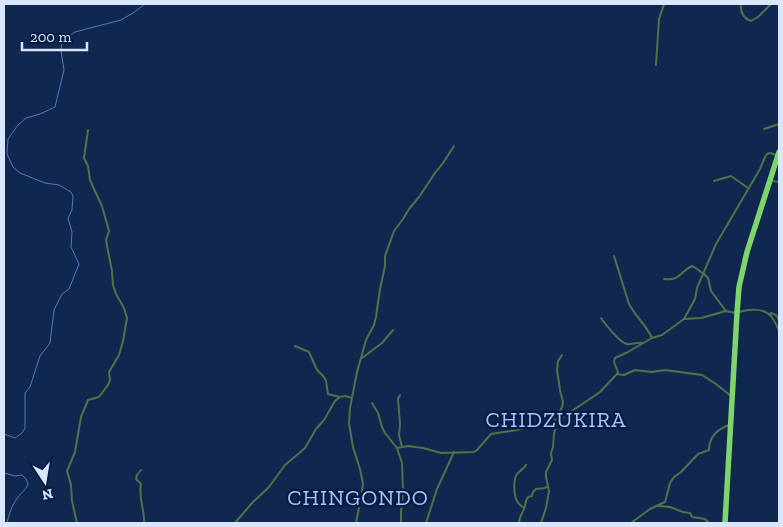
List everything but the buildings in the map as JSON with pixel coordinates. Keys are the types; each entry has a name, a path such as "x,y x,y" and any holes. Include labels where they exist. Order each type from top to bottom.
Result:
{"highway":[{"path":"725,523 739,287 747,252 779,156"}],"street":[{"path":"656,65 659,19 664,4"},
{"path":"741,4 742,15 751,21 771,4"},
{"path":"764,129 779,124"},
{"path":"77,523 72,501 71,485 67,473 68,468 75,452 81,417 87,401 99,397 110,380 109,372 119,355 127,318 114,285 106,240 109,231 102,206 90,180 84,156 88,130"},
{"path":"356,523 363,484 349,423 357,372 366,340 376,317 385,256 392,234 454,146"},
{"path":"396,448 408,446 441,453 476,451 494,433 517,430 558,420 600,392 617,374 618,369 614,362 615,358 662,334 684,319 695,299 716,244 766,156 770,153 779,156"},
{"path":"714,181 731,176 748,188"},
{"path":"770,180 779,182"},
{"path":"614,256 633,311 647,327 652,338"},
{"path":"664,279 674,279 692,266 708,278 711,291 726,311"},
{"path":"684,319 701,318 726,311 736,313 758,310 774,314 779,320"},
{"path":"770,314 779,331"},
{"path":"601,318 609,329 624,343 643,343"},
{"path":"361,360 382,343 393,330"},
{"path":"295,346 309,352 317,370 326,381 328,394 352,398"},
{"path":"541,523 549,491 546,472 552,460 551,451 563,402 557,370 557,363 562,355"},
{"path":"617,374 624,375 635,370 652,372 665,370 702,375 732,397"},
{"path":"400,395 398,399 399,435 402,446"},
{"path":"235,523 269,487 286,465 304,448 332,405 340,397"},
{"path":"372,403 378,413 382,427 396,448 402,463 401,523"},
{"path":"631,523 650,508 665,501 670,483 674,477 698,454 708,450 709,442 714,434 730,426"},
{"path":"426,523 437,489 454,452"},
{"path":"524,508 516,498 514,483 517,474 526,465"},
{"path":"141,470 136,479 141,484 139,494 144,514 144,523"},
{"path":"519,523 519,518 528,497 532,496 537,489 548,486"},
{"path":"655,506 670,507 690,513 692,517 705,519 709,523"}],"waterway":[{"path":"4,434 15,438 25,428 25,393 30,387 40,356 50,343 54,310 62,294 69,289 79,264 71,247 72,232 68,218 72,210 73,196 71,192 59,185 45,183 20,173 13,167 7,154 8,139 18,125 26,118 55,107 64,70 61,51 62,41 75,32 121,20 145,4"},
{"path":"4,473 15,476 22,475 28,484 14,503 7,523"}],"district":[{"name":"CHIDZUKIRA","path":"556,419"},
{"name":"CHINGONDO","path":"358,497"}]}
